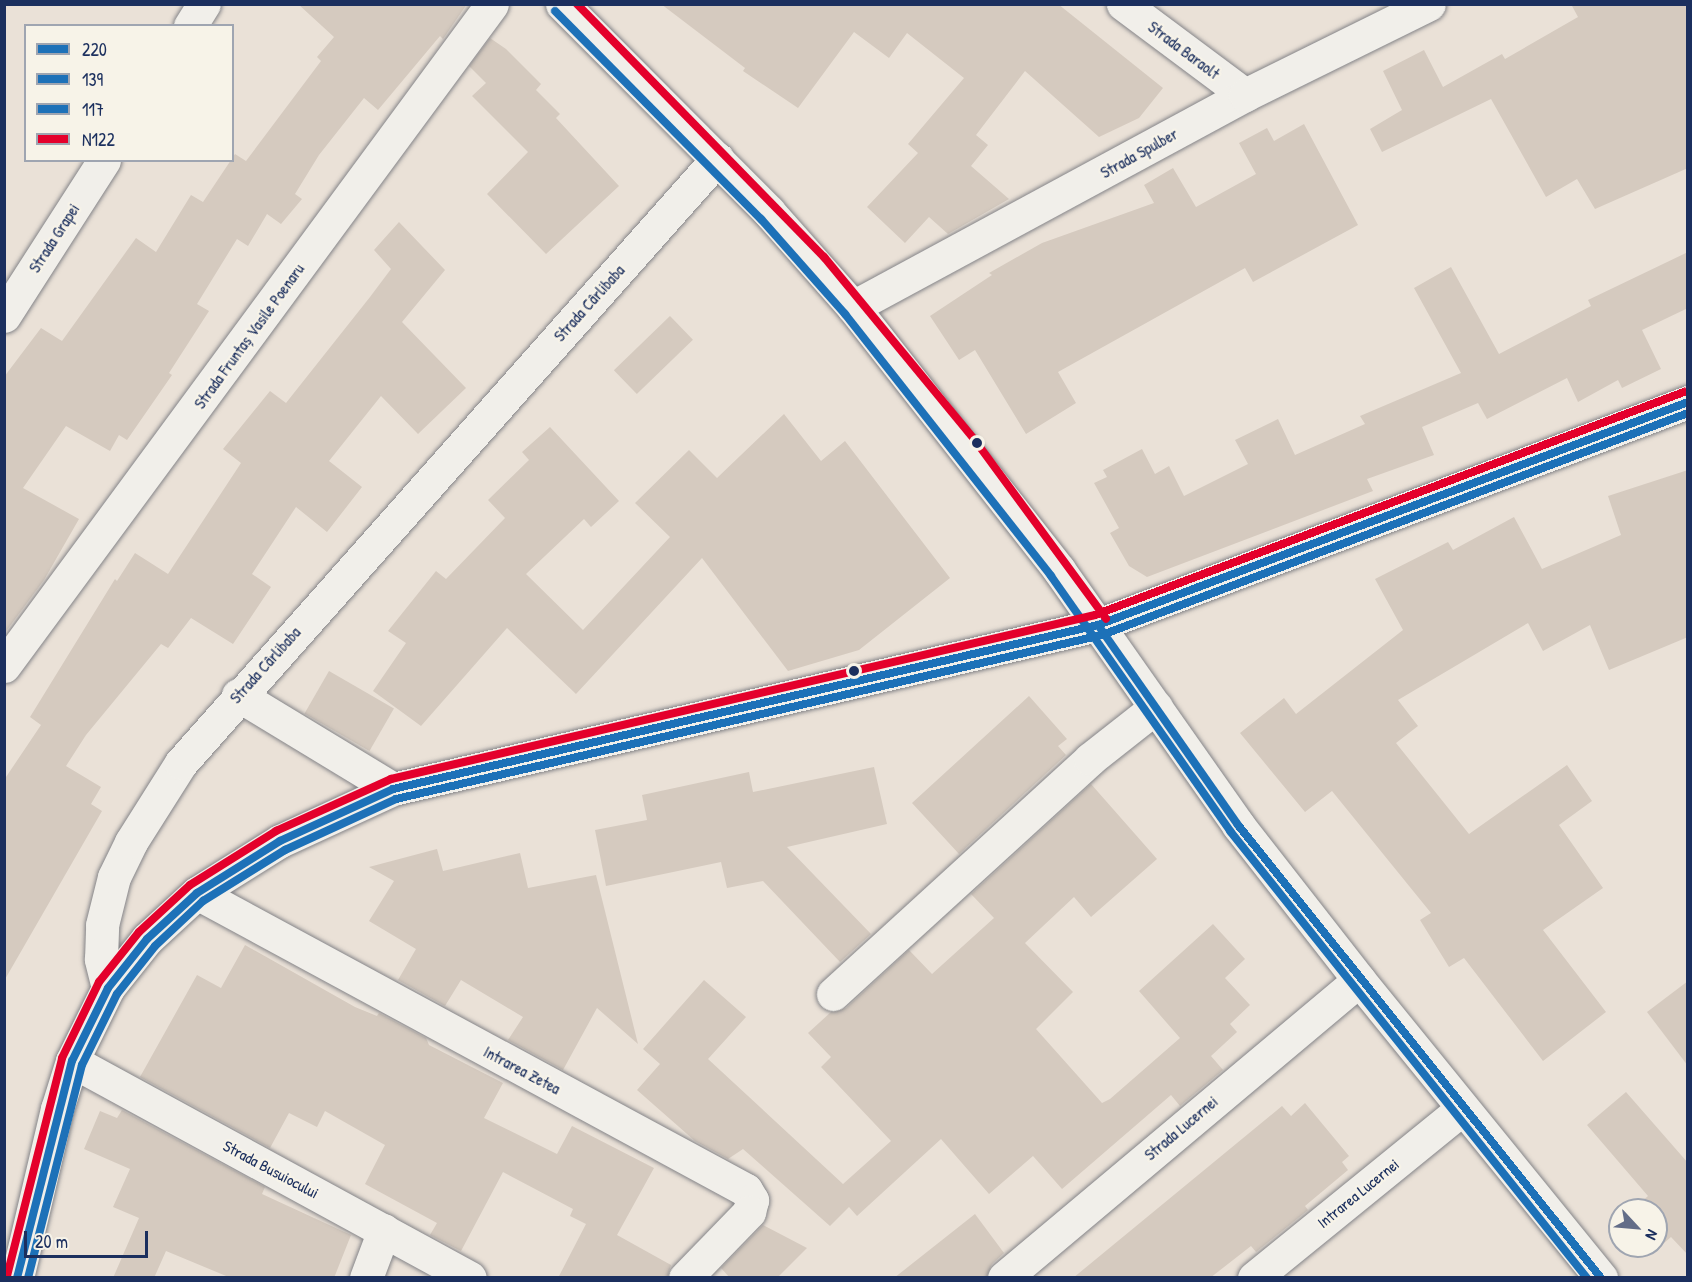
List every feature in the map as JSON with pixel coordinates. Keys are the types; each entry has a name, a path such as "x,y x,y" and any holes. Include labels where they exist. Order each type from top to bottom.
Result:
{"street":[{"path":"191,24 204,4"},
{"name":"Strada Fruntaș Vasile Poenaru","path":"4,666 492,4"},
{"path":"562,4 717,159 853,308 971,453 1098,625 1239,825 1462,1109 1601,1278"},
{"name":"Strada Baraolt","path":"1123,4 1245,95"},
{"name":"Strada Spulber","path":"853,308 1245,95 1429,4"},
{"name":"Strada Cârlibaba","path":"108,988 101,959 102,925 114,877 131,842 175,771 238,695 717,159"},
{"name":"Strada Grapei","path":"4,316 103,162"},
{"path":"17,1278 57,1108 72,1061 108,988 147,939 197,894 280,841 393,789 1098,625 1688,402"},
{"path":"238,695 393,789"},
{"path":"833,994 1090,759 1155,708"},
{"name":"Intrarea Zetea","path":"197,894 746,1191 752,1200 749,1212 685,1278"},
{"name":"Strada Lucernei","path":"1004,1278 1359,980"},
{"name":"Strada Busuiocului","path":"72,1061 470,1278"},
{"name":"Intrarea Lucernei","path":"1254,1278 1462,1109"},
{"path":"366,1278 384,1230"}],"building":[{"path":"298,4 467,4 443,39 440,36 378,110 364,98 319,155 295,194 302,199 281,224 267,214 248,246 237,239 197,304 209,311 169,373 172,375 127,440 119,435 110,451 66,426 23,488 79,519 44,580 4,634 4,377 41,328 62,341 136,238 156,252 191,195 203,202 230,162 234,162 235,154 246,161 321,61 317,57 334,37"},
{"path":"661,4 1058,4 1163,88 1139,118 1099,137 1025,71 976,135 988,145 971,166 1009,199 948,234 929,217 905,243 867,207 918,153 908,144 964,78 907,33 889,58 854,32 798,108 743,71 745,68"},
{"path":"1571,4 1688,4 1688,168 1595,209 1577,179 1546,197 1491,99 1382,152 1370,129 1402,110 1383,71 1424,50 1443,87 1502,54 1505,59 1578,17"},
{"path":"490,38 506,49 541,84 536,90 560,114 556,118 619,186 546,254 487,194 528,152 472,96 486,83 469,66"},
{"path":"1304,124 1358,225 1253,282 1245,268 1058,372 1076,403 1026,434 975,350 959,360 930,316 992,275 989,273 1042,243 1154,203 1144,185 1173,168 1196,207 1256,174 1239,143 1267,128 1274,141"},
{"path":"399,222 445,270 402,322 466,388 418,434 381,396 329,461 362,487 327,532 296,507 252,574 271,587 233,644 191,618 168,648 161,644 86,735 66,766 101,787 91,804 102,811 4,981 4,780 41,725 30,717 115,579 117,581 135,553 168,574 241,463 223,449 270,391 286,403 370,297 391,269 374,250"},
{"path":"1688,252 1688,308 1642,330 1661,369 1622,388 1618,380 1578,402 1567,378 1487,419 1478,403 1422,427 1434,455 1367,479 1373,491 1147,577 1129,566 1110,533 1119,528 1094,483 1107,477 1103,470 1142,449 1155,474 1169,466 1184,496 1248,464 1235,440 1278,419 1295,455 1365,424 1360,416 1461,373 1414,288 1451,267 1499,354 1591,306 1588,300"},
{"path":"670,316 693,340 637,394 614,370"},
{"path":"784,414 821,461 845,441 950,578 859,650 788,671 702,558 576,694 507,628 421,726 373,691 406,643 388,631 436,571 446,579 505,518 488,500 529,460 522,452 550,427 619,501 591,527 584,519 526,574 583,630 670,537 635,503 689,450 717,478"},
{"path":"1688,470 1688,637 1609,670 1590,625 1543,651 1528,623 1398,700 1418,726 1396,743 1469,834 1567,765 1592,801 1559,825 1603,888 1543,930 1606,1012 1543,1061 1464,958 1449,967 1420,920 1431,913 1332,791 1305,812 1240,733 1284,698 1296,714 1403,630 1375,579 1448,542 1453,550 1514,517 1542,569 1621,535 1608,496"},
{"path":"329,671 394,708 369,751 304,713"},
{"path":"1029,696 1067,739 1058,746 1066,755 959,854 912,803"},
{"path":"874,767 887,824 787,847 871,934 840,962 763,881 727,888 721,862 606,886 595,830 647,820 642,795 749,772 753,792"},
{"path":"1091,784 1157,859 1091,917 1074,897 1025,943 1073,992 1036,1029 1102,1103 1110,1099 1180,1038 1139,991 1213,924 1245,959 1225,978 1250,1005 1230,1024 1237,1032 1211,1056 1223,1070 1180,1106 1171,1095 1062,1189 1033,1156 989,1194 941,1139 857,1216 849,1207 830,1226 743,1149 728,1159 695,1141 637,1090 660,1064 643,1049 704,980 746,1017 708,1059 843,1184 891,1141 821,1067 831,1057 808,1033 831,1012 846,1008 909,950 932,974 994,918 971,894"},
{"path":"437,849 443,871 520,853 528,888 596,875 638,1044 597,1008 563,1070 508,1040 523,1017 461,980 445,1006 398,980 416,949 369,921 394,881 369,867"},
{"path":"245,945 355,1007 377,1016 379,1013 426,1038 429,1045 503,1083 484,1118 557,1154 572,1126 654,1168 617,1235 671,1265 667,1278 558,1278 586,1224 570,1216 573,1209 503,1172 461,1251 430,1235 437,1223 365,1184 385,1145 325,1111 317,1127 289,1113 270,1148 140,1077 197,975 221,988"},
{"path":"1688,981 1688,1066 1647,1012"},
{"path":"1626,1092 1688,1163 1688,1255 1671,1237 1668,1240 1668,1198 1646,1198 1648,1196 1587,1125"},
{"path":"1305,1103 1349,1156 1342,1162 1348,1170 1305,1206 1308,1210 1256,1252 1251,1246 1210,1278 1073,1278 1282,1106 1291,1116"},
{"path":"122,1110 265,1187 262,1194 351,1235 334,1278 231,1278 166,1251 154,1278 113,1278 139,1218 113,1207 130,1169 84,1149 100,1111 117,1118"},
{"path":"975,1214 1004,1253 992,1264 986,1278 894,1278"},
{"path":"763,1225 807,1248 777,1278 730,1278 721,1268"}],"transit line":[{"name":"N122","path":"577,4 824,257 974,439 1106,619"},
{"name":"117","path":"555,11 761,219 845,314 1051,576 1230,831 1587,1278"},
{"name":"N122","path":"7,1276 62,1058 99,982 139,932 190,885 276,831 391,779 1095,615 1684,392"},
{"name":"220","path":"17,1278 72,1061 108,988 147,939 197,893 280,841 393,789 1098,625 1688,402"},
{"name":"139","path":"28,1278 82,1065 117,994 155,946 203,901 285,850 396,799 1102,635 1688,413"},
{"name":"220","path":"1098,625 1238,825 1601,1278"}]}
